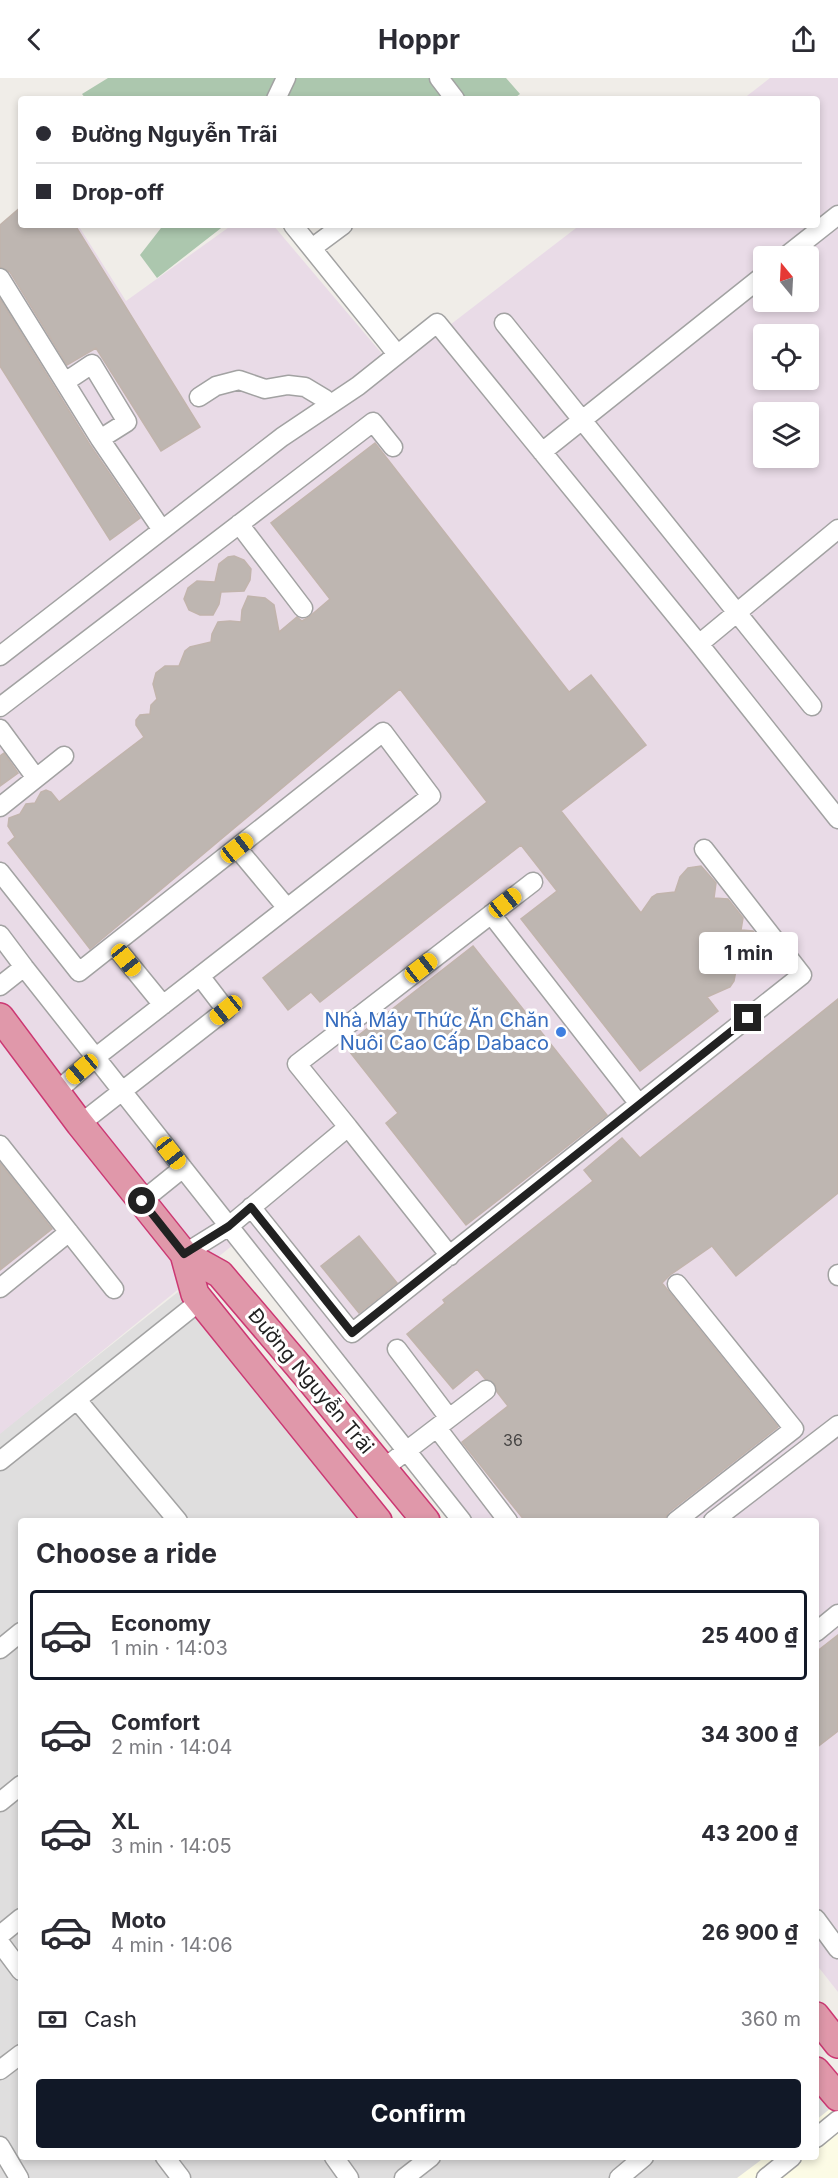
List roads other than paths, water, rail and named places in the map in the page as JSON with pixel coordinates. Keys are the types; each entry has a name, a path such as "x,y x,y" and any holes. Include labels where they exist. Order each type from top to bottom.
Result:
{"highway":[{"name":"Đường Nguyễn Trãi","path":"3,1027 184,1254 220,1274 424,1518"},
{"name":"Đường Nguyễn Trãi","path":"184,1254 195,1294 200,1301 376,1518"},
{"path":"819,2020 838,2044"},
{"path":"819,2075 838,2097"}],"street":[{"path":"277,96 286,78"},
{"path":"439,78 452,96"},
{"path":"799,246 838,215"},
{"path":"295,228 397,354"},
{"path":"312,249 339,228"},
{"path":"0,278 100,439 162,530"},
{"path":"542,452 753,284"},
{"path":"0,656 282,437 358,386 436,323 699,644 838,819"},
{"path":"504,323 812,706"},
{"path":"65,382 92,364 127,422 100,439"},
{"path":"198,397 216,386 239,380 265,389 288,386 305,387 325,399 330,405"},
{"path":"0,707 374,422 393,447"},
{"path":"239,524 303,608"},
{"path":"699,644 838,529"},
{"path":"0,729 36,778"},
{"path":"0,872 80,972 383,732 431,796 163,1005 56,1092"},
{"path":"0,807 64,756"},
{"path":"237,848 287,908"},
{"path":"251,1207 352,1333 450,1256 802,975 704,849"},
{"path":"450,1256 297,1064 533,882"},
{"path":"491,914 639,1104"},
{"path":"0,935 459,1518"},
{"path":"114,945 163,1005"},
{"path":"0,986 24,967"},
{"path":"80,1124 226,1010 200,976"},
{"path":"184,1254 229,1226 348,1127"},
{"path":"0,1145 114,1289"},
{"path":"142,1201 183,1168"},
{"path":"0,1288 69,1233"},
{"path":"677,1284 794,1429 680,1518"},
{"path":"0,1461 200,1301"},
{"path":"397,1349 506,1518"},
{"path":"306,1375 330,1354"},
{"path":"384,1468 486,1390"},
{"path":"78,1400 170,1518"},
{"path":"717,1518 838,1425"},
{"path":"819,1630 838,1614"},
{"path":"0,1649 18,1634"},
{"path":"0,1802 18,1787"},
{"path":"0,1935 18,1920"},
{"path":"819,1923 838,1948"},
{"path":"0,1943 18,1967"},
{"path":"0,2070 18,2056"},
{"path":"819,2136 838,2120"},
{"path":"0,2146 19,2178"},
{"path":"167,2160 181,2178"},
{"path":"336,2160 349,2178"},
{"path":"404,2178 427,2160"},
{"path":"619,2178 640,2160"},
{"path":"766,2178 788,2160"}],"place":[{"name":"Nhà Máy Thức Ăn Chăn Nuôi Cao Cấp Dabaco","path":"561,1032"}]}
